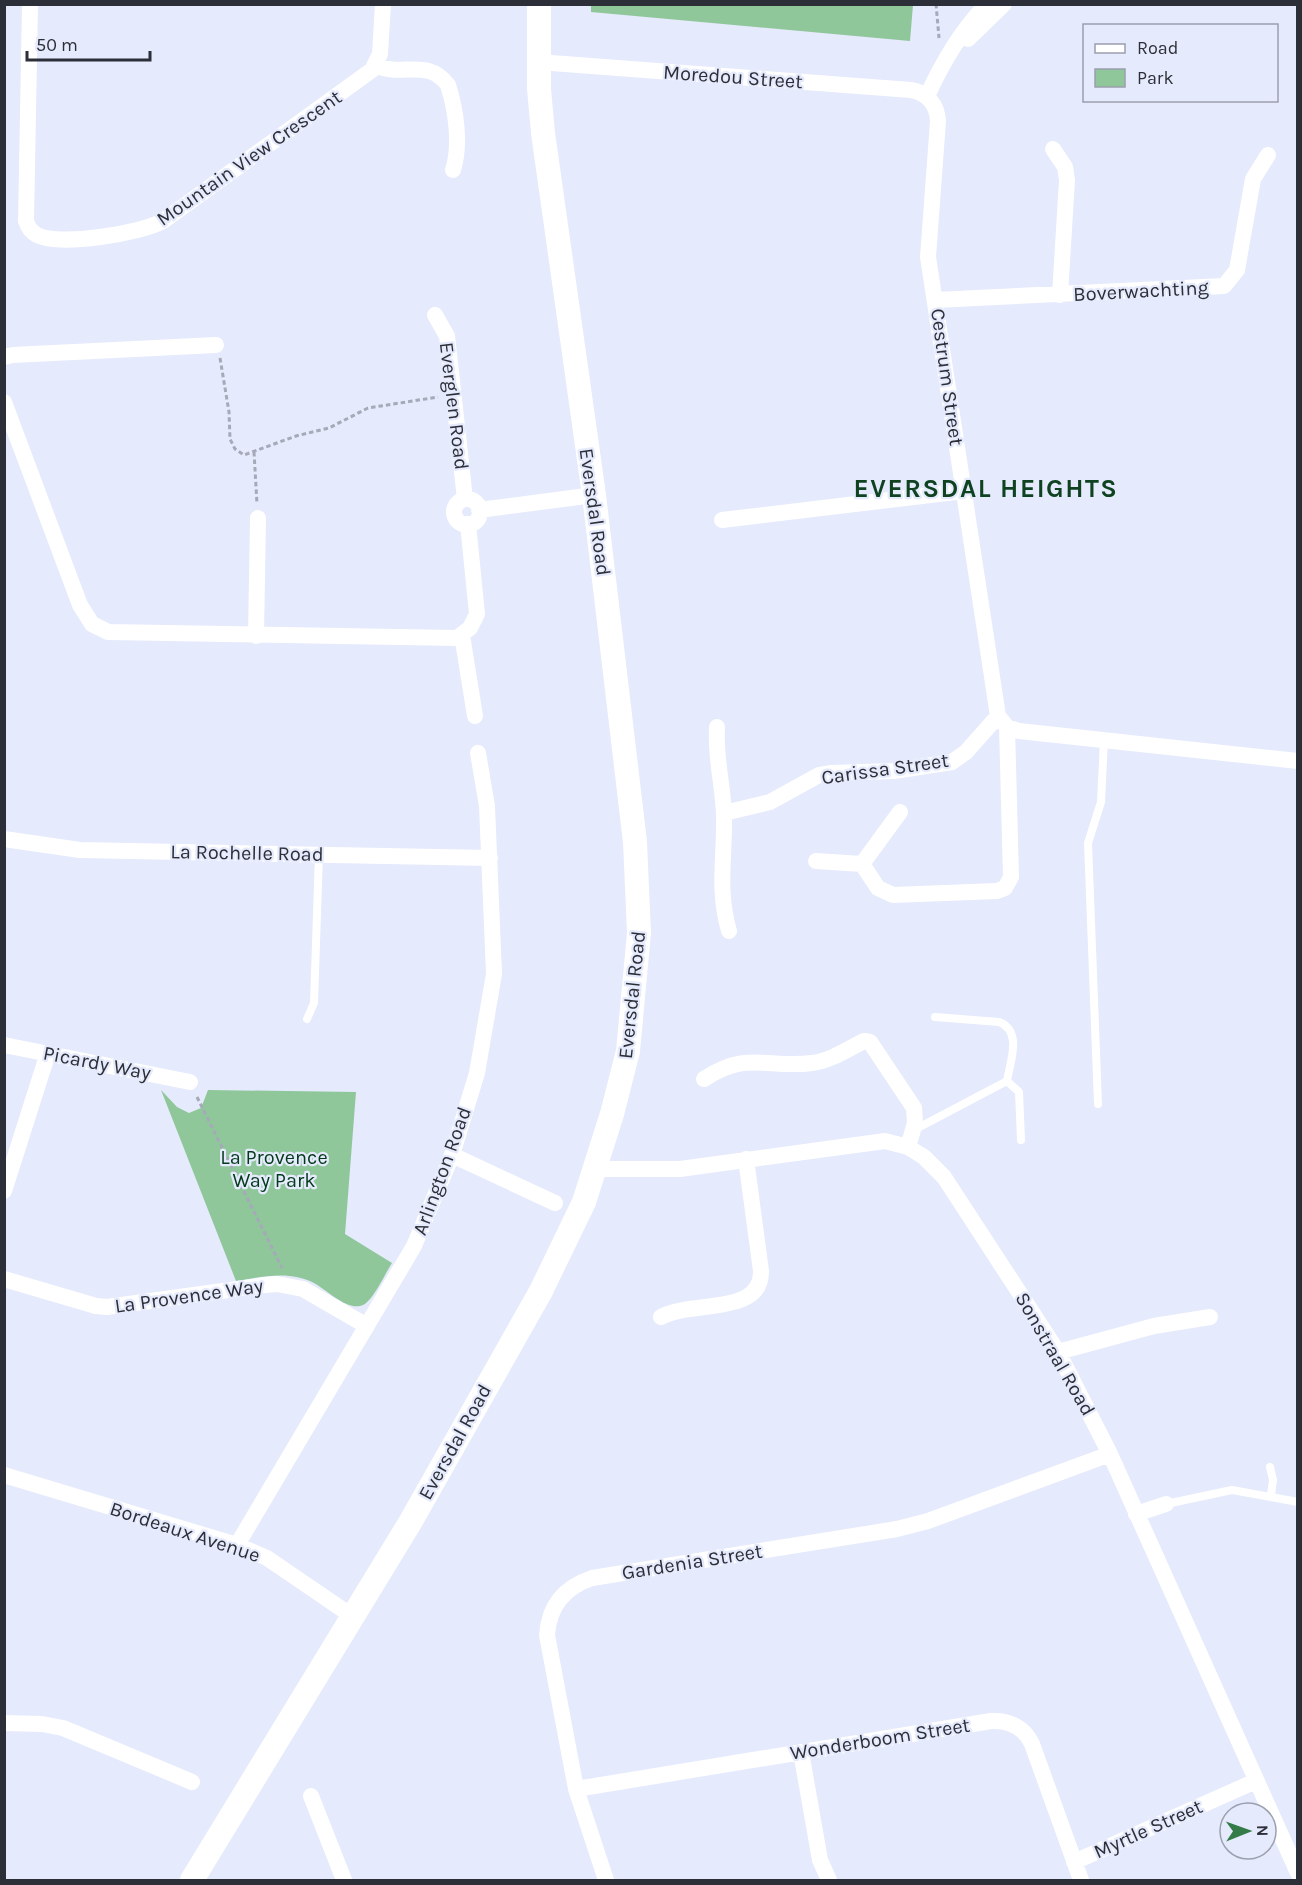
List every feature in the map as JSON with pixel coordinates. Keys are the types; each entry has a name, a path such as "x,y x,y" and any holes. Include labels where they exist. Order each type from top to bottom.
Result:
{"street":[{"name":"Mountain View Crescent","path":"30,4 26,221 35,234 45,238 103,237 154,226 376,65"},
{"path":"383,4 380,54 376,65 384,69 430,70 443,78 448,85 457,138 458,157 453,170"},
{"name":"Eversdal Road","path":"192,1881 411,1521 541,1291 567,1240 595,1169 620,1087 628,1051 638,964 639,914 627,772 594,495 542,124 538,62 539,4"},
{"path":"927,96 946,57 963,31 987,4"},
{"path":"946,57 971,37 1004,4"},
{"name":"Moredou Street","path":"538,62 911,90 927,96"},
{"name":"Cestrum Street","path":"862,864 878,888 893,895 997,891 1005,888 1011,877 1002,722 928,257 938,121 935,106 927,96"},
{"name":"Boverwachting","path":"1053,149 1065,167 1067,180 1060,295"},
{"name":"Boverwachting","path":"936,300 1224,286 1237,270 1252,179 1268,155"},
{"name":"Everglen Road","path":"435,315 447,336 465,499"},
{"path":"4,357 216,345"},
{"path":"4,402 80,605 92,624 115,633 448,640 462,635 474,621 477,606 468,525"},
{"path":"722,520 964,491"},
{"path":"479,510 594,495"},
{"path":"465,499 473,501 479,510 478,518 468,525 459,522 454,515 455,506 465,499"},
{"path":"256,636 258,518"},
{"path":"462,635 475,716"},
{"path":"1002,722 1019,731 1298,761"},
{"name":"Carissa Street","path":"724,813 770,802 819,775 909,769 952,762 1002,722"},
{"path":"717,726 716,749 724,813 720,870 723,912 729,931"},
{"name":"Arlington Road","path":"237,1545 423,1229 452,1155 479,1064 494,974 487,806 478,753"},
{"path":"816,861 862,864 900,812"},
{"name":"La Rochelle Road","path":"4,839 80,850 490,858"},
{"path":"704,1079 725,1066 745,1061 820,1062 864,1041 870,1042 914,1108 913,1130 908,1147"},
{"name":"Picardy Way","path":"4,1045 190,1082"},
{"path":"4,1191 48,1053"},
{"name":"Sonstraal Road","path":"595,1169 670,1170 875,1141 908,1147 924,1157 944,1177 1058,1352 1110,1455 1298,1872"},
{"path":"452,1155 555,1203"},
{"path":"661,1317 681,1309 739,1301 751,1297 758,1289 761,1270 746,1159"},
{"name":"La Provence Way","path":"4,1279 106,1307 265,1285 291,1286 303,1289 367,1326"},
{"path":"1058,1352 1154,1326 1210,1317"},
{"name":"Gardenia Street","path":"606,1881 576,1789 547,1635 552,1611 565,1591 578,1582 592,1578 897,1529 928,1521 1110,1455"},
{"name":"Bordeaux Avenue","path":"4,1475 237,1545 267,1558 352,1616"},
{"path":"1136,1515 1166,1504"},
{"name":"Wonderboom Street","path":"576,1789 991,1721 1013,1725 1025,1732 1032,1744 1081,1881"},
{"path":"4,1723 63,1728 192,1782"},
{"path":"801,1752 820,1860 829,1881"},
{"name":"Myrtle Street","path":"1074,1862 1256,1781"},
{"path":"311,1796 344,1881"}],"lane":[{"path":"1098,1104 1088,843 1101,802 1104,740"},
{"path":"307,1019 314,1003 318,854"},
{"path":"935,1017 999,1022 1007,1025 1014,1040 1007,1081"},
{"path":"913,1130 1007,1081"},
{"path":"1007,1081 1016,1088 1020,1097 1022,1140"},
{"path":"1270,1467 1273,1480 1271,1495"},
{"path":"1166,1504 1232,1490 1271,1495 1298,1502"}],"path":[{"path":"936,4 946,57"},
{"path":"216,345 228,412 230,439 239,454 254,452 296,436 329,429 368,408 453,395"},
{"path":"254,452 258,518"},
{"path":"190,1082 291,1286"}],"green space":[{"path":"591,4 913,5 910,41 591,12"},
{"name":"La Provence Way Park","path":"161,1090 177,1107 189,1113 201,1108 208,1090 356,1092 345,1234 392,1263 367,1302 363,1305 351,1306 314,1283 295,1277 266,1276 236,1281"}],"district":[{"name":"EVERSDAL HEIGHTS","path":"986,488"}]}
